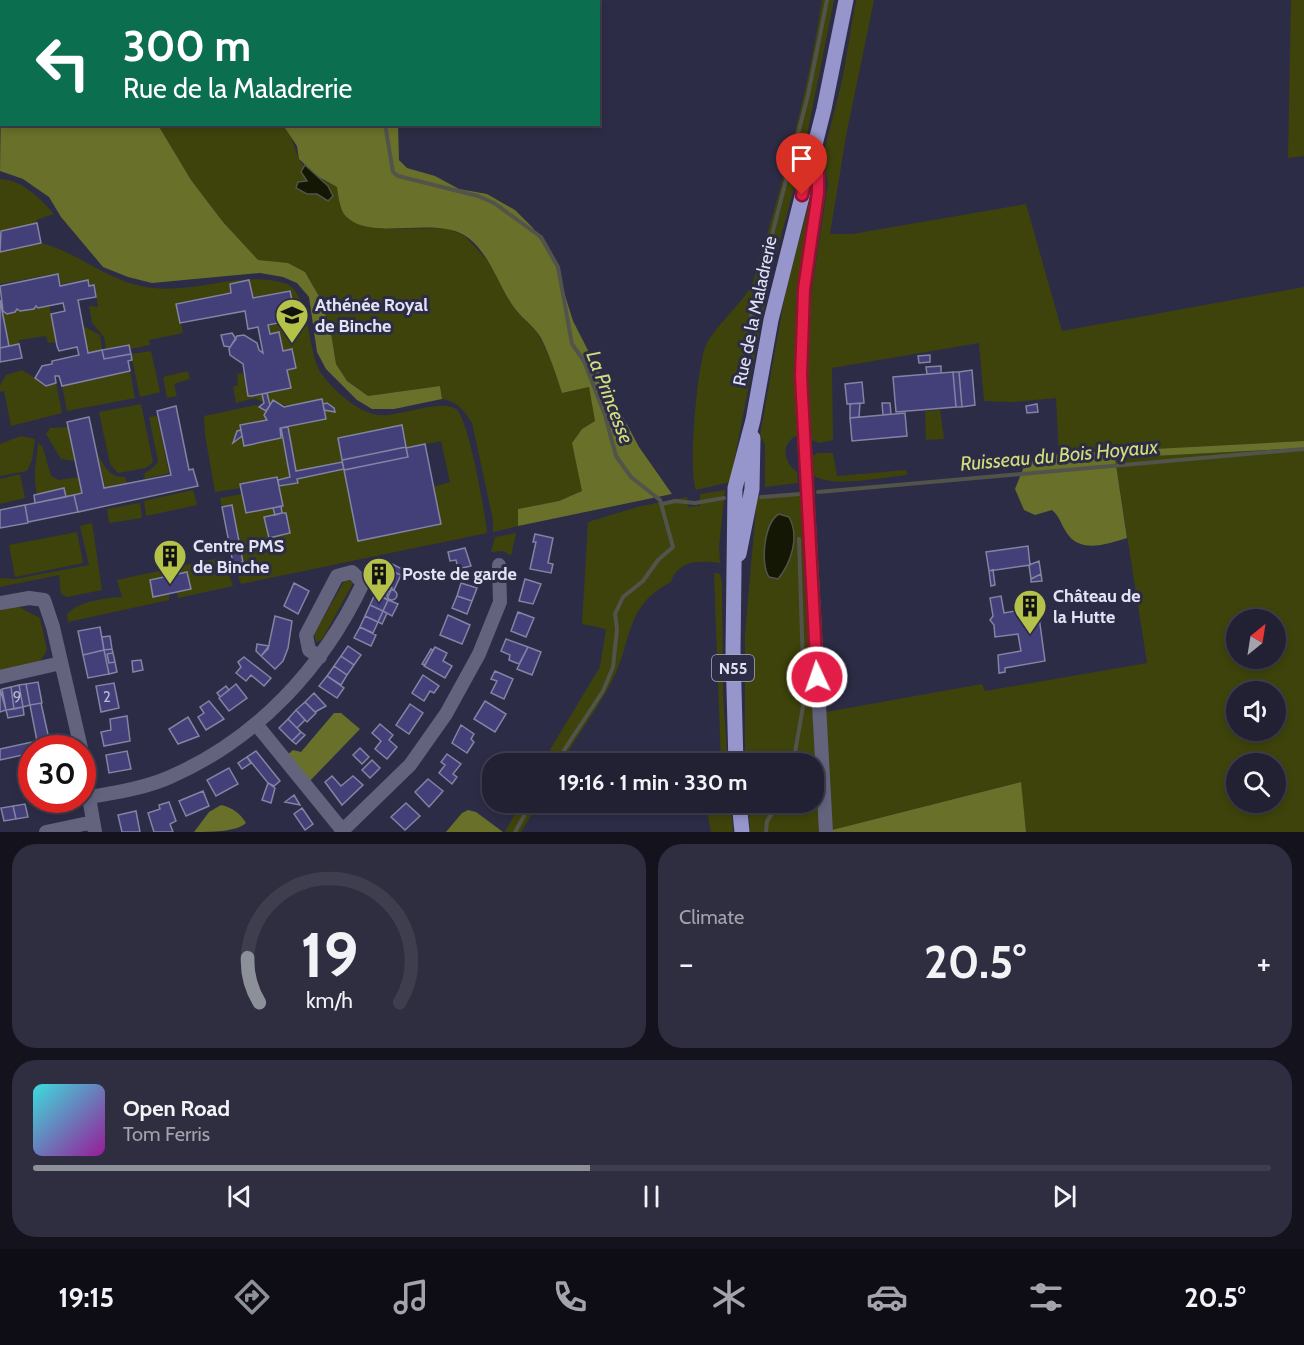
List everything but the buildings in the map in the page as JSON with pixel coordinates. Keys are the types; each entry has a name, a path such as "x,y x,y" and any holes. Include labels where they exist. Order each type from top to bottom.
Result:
{"main road":[{"name":"Rue de la Maladrerie","path":"736,753 732,524 735,488 753,420 784,259 813,153 846,0"},
{"path":"740,813 742,832"}],"street":[{"path":"813,153 818,173 818,193 804,289 801,337 826,832"},
{"path":"256,724 342,831 410,765 447,714 478,654 500,602 499,565"},
{"path":"96,796 139,788 169,777 211,756 256,724 294,688 320,657 345,619 363,583 352,572 337,576 306,635 309,650 320,657"},
{"path":"0,603 29,598 44,600 78,735"},
{"path":"0,677 61,663"},
{"path":"46,832 94,827"}],"green space":[{"path":"822,0 834,0 803,155 771,273 730,482 696,490 693,441 703,356 711,337 746,295 754,279 784,176 809,70"},
{"path":"856,0 874,0 846,136 830,234 852,234 1026,204 1062,331 1304,287 1304,441 1059,454 1056,398 1012,402 984,401 979,343 832,368 833,440 820,443 812,440 807,374 809,308 828,183 823,156 842,81"},
{"path":"1291,0 1304,0 1304,156 1288,158"},
{"path":"1,126 159,126 191,180 223,222 258,260 288,263 305,272 320,298 331,333 336,364 347,381 368,396 440,386 442,399 394,409 372,409 357,400 326,369 317,352 309,297 297,283 283,277 260,273 152,283 128,277 103,267 61,217 49,197 23,179 0,171"},
{"path":"159,126 284,126 302,164 316,176 337,187 340,201 390,229 446,228 465,236 487,260 517,312 534,326 552,362 562,393 589,387 595,421 582,429 572,443 583,491 559,501 518,509 518,526 493,532 493,520 472,423 463,410 456,404 442,399 440,386 368,396 347,381 336,364 331,333 320,298 305,272 288,263 258,261 223,222 191,180"},
{"path":"284,126 398,126 399,160 407,168 435,176 459,189 487,194 515,210 533,228 555,263 573,321 639,447 672,494 518,526 518,509 559,501 582,491 572,443 582,429 595,421 589,387 562,393 541,338 516,310 481,250 473,242 464,235 451,230 368,227 354,222 344,214 337,187 317,176 299,159 297,146"},
{"path":"0,179 23,186 37,196 54,214 36,220 37,223 1,231 0,236"},
{"path":"813,187 796,321 798,435 792,438 786,448 786,458 797,472 798,483 765,487 765,445 760,435 785,295"},
{"path":"41,243 70,254 122,280 153,288 186,288 251,279 284,283 293,288 304,310 318,366 328,382 347,400 362,410 378,415 442,406 457,410 462,418 471,449 487,533 241,584 233,563 243,561 232,506 222,507 220,498 242,494 246,513 273,508 275,515 264,517 269,537 289,534 286,513 282,513 281,506 283,505 279,486 298,483 297,479 344,469 359,541 436,526 441,523 433,487 450,482 441,441 406,448 401,425 338,438 342,462 296,471 288,427 325,419 324,410 335,412 334,408 320,404 297,406 281,404 273,400 270,405 267,393 287,370 296,367 292,349 283,351 279,333 270,334 253,298 249,280 230,284 231,293 177,304 183,333 149,340 150,345 130,349 129,345 106,350 104,337 92,323 89,306 98,307 95,285 90,285 89,279 61,284 58,273 0,284 0,252"},
{"path":"49,304 56,342 48,343 46,336 19,340 19,344 9,346 2,312 15,312 17,309 20,311"},
{"path":"83,326 100,335 102,350 88,353"},
{"path":"151,351 160,392 140,397 131,354"},
{"path":"22,370 46,385 56,383 62,413 11,426 4,391 0,392 0,385 6,375"},
{"path":"130,371 135,398 67,411 62,386"},
{"path":"188,371 190,379 174,384 177,396 167,398 163,377"},
{"path":"245,373 262,394 264,403 255,398 236,403 233,387 238,385 237,374"},
{"path":"141,404 153,462 146,468 118,473 110,464 99,412"},
{"path":"256,405 266,411 264,415 267,420 240,425 241,430 237,431 233,443 242,436 244,446 281,438 281,428 290,477 278,480 277,477 240,484 241,488 215,492 204,416"},
{"path":"940,410 944,439 926,440 925,411"},
{"path":"157,416 169,473 145,479 144,474 158,461 149,417"},
{"path":"69,427 76,461 61,459 46,434 50,428"},
{"path":"21,436 35,439 32,460 27,471 0,476 0,444"},
{"path":"1304,441 1304,448 1115,458 1127,538 1102,545 1077,543 1052,510 1035,515 1024,510 1015,489 1027,459 1059,454"},
{"path":"38,442 43,448 51,476 59,480 79,477 82,493 66,497 64,489 37,494 35,473"},
{"path":"1304,448 1304,832 1026,832 1020,782 832,830 826,712 982,684 985,691 1147,663 1115,458"},
{"path":"817,453 833,453 837,476 906,470 907,475 846,481 823,479 814,476 812,457"},
{"path":"98,455 108,471 115,476 125,477 127,483 105,487"},
{"path":"20,474 25,498 0,504 0,479"},
{"path":"193,490 197,505 146,516 144,501"},
{"path":"725,490 719,546 720,563 698,562 685,565 674,574 671,582 644,603 631,626 619,667 612,681 567,753 548,753 600,667 606,629 582,624 588,522 637,507 687,497 688,507 700,506 700,494"},
{"path":"804,495 817,753 745,753 745,634 757,497"},
{"path":"140,503 142,518 109,523 107,509"},
{"path":"92,523 102,590 67,597 61,594 59,575 0,587 0,578 15,579 89,565 80,526"},
{"path":"77,532 83,563 15,577 9,545"},
{"path":"516,533 511,556 504,551 491,552 495,537"},
{"path":"223,557 233,586 178,598 177,592 191,589 187,572 150,580 153,597 169,594 169,600 68,622 67,614 78,606 100,599 122,597 117,580"},
{"path":"714,573 720,574 722,583 723,696 727,753 721,753"},
{"path":"346,578 353,583 322,640 316,642 314,634"},
{"path":"17,606 40,618 47,650 39,663 0,670 0,609"},
{"path":"334,713 341,713 360,729 306,785 284,758 293,750 301,752"},
{"path":"1021,782 1026,832 832,832 832,830"},
{"path":"221,805 236,811 246,823 230,830 194,832 209,812"},
{"path":"468,810 476,812 503,832 446,832 462,813"},
{"path":"515,813 533,813 521,832 505,832"},
{"path":"707,813 732,813 733,832 711,832"},
{"path":"749,813 820,813 821,832 750,832"}],"shaded area":[{"path":"305,165 328,186 333,196 328,201 317,194 307,194 296,188 298,182 307,181 301,172"},
{"path":"779,514 789,517 794,541 790,558 778,579 769,577 764,553 770,525"}],"waterway":[{"path":"749,324 808,95 827,0"},
{"name":"La Princesse","path":"385,126 393,172 398,176 478,196 494,203 541,237 558,267 572,344 584,361 605,415 616,456 631,477 660,500 673,547 658,560 643,581 623,597 615,614 617,629 613,667 603,691 562,753"},
{"name":"Ruisseau du Bois Hoyaux","path":"818,492 1304,449"},
{"name":"Ruisseau du Bois Hoyaux","path":"761,497 800,494"},
{"path":"662,504 675,501 695,503 724,498"},
{"path":"795,753 804,701 799,539"},
{"name":"La Princesse","path":"515,832 526,813"},
{"path":"766,832 767,821 772,813"}],"place":[{"name":"Athénée Royal de Binche","path":"292,344"},
{"name":"Centre PMS de Binche","path":"170,585"},
{"name":"Poste de garde","path":"379,603"},
{"name":"Château de la Hutte","path":"1030,635"}],"route":[{"path":"802,195 813,153 818,173 818,193 804,289 801,376 817,677"}]}
